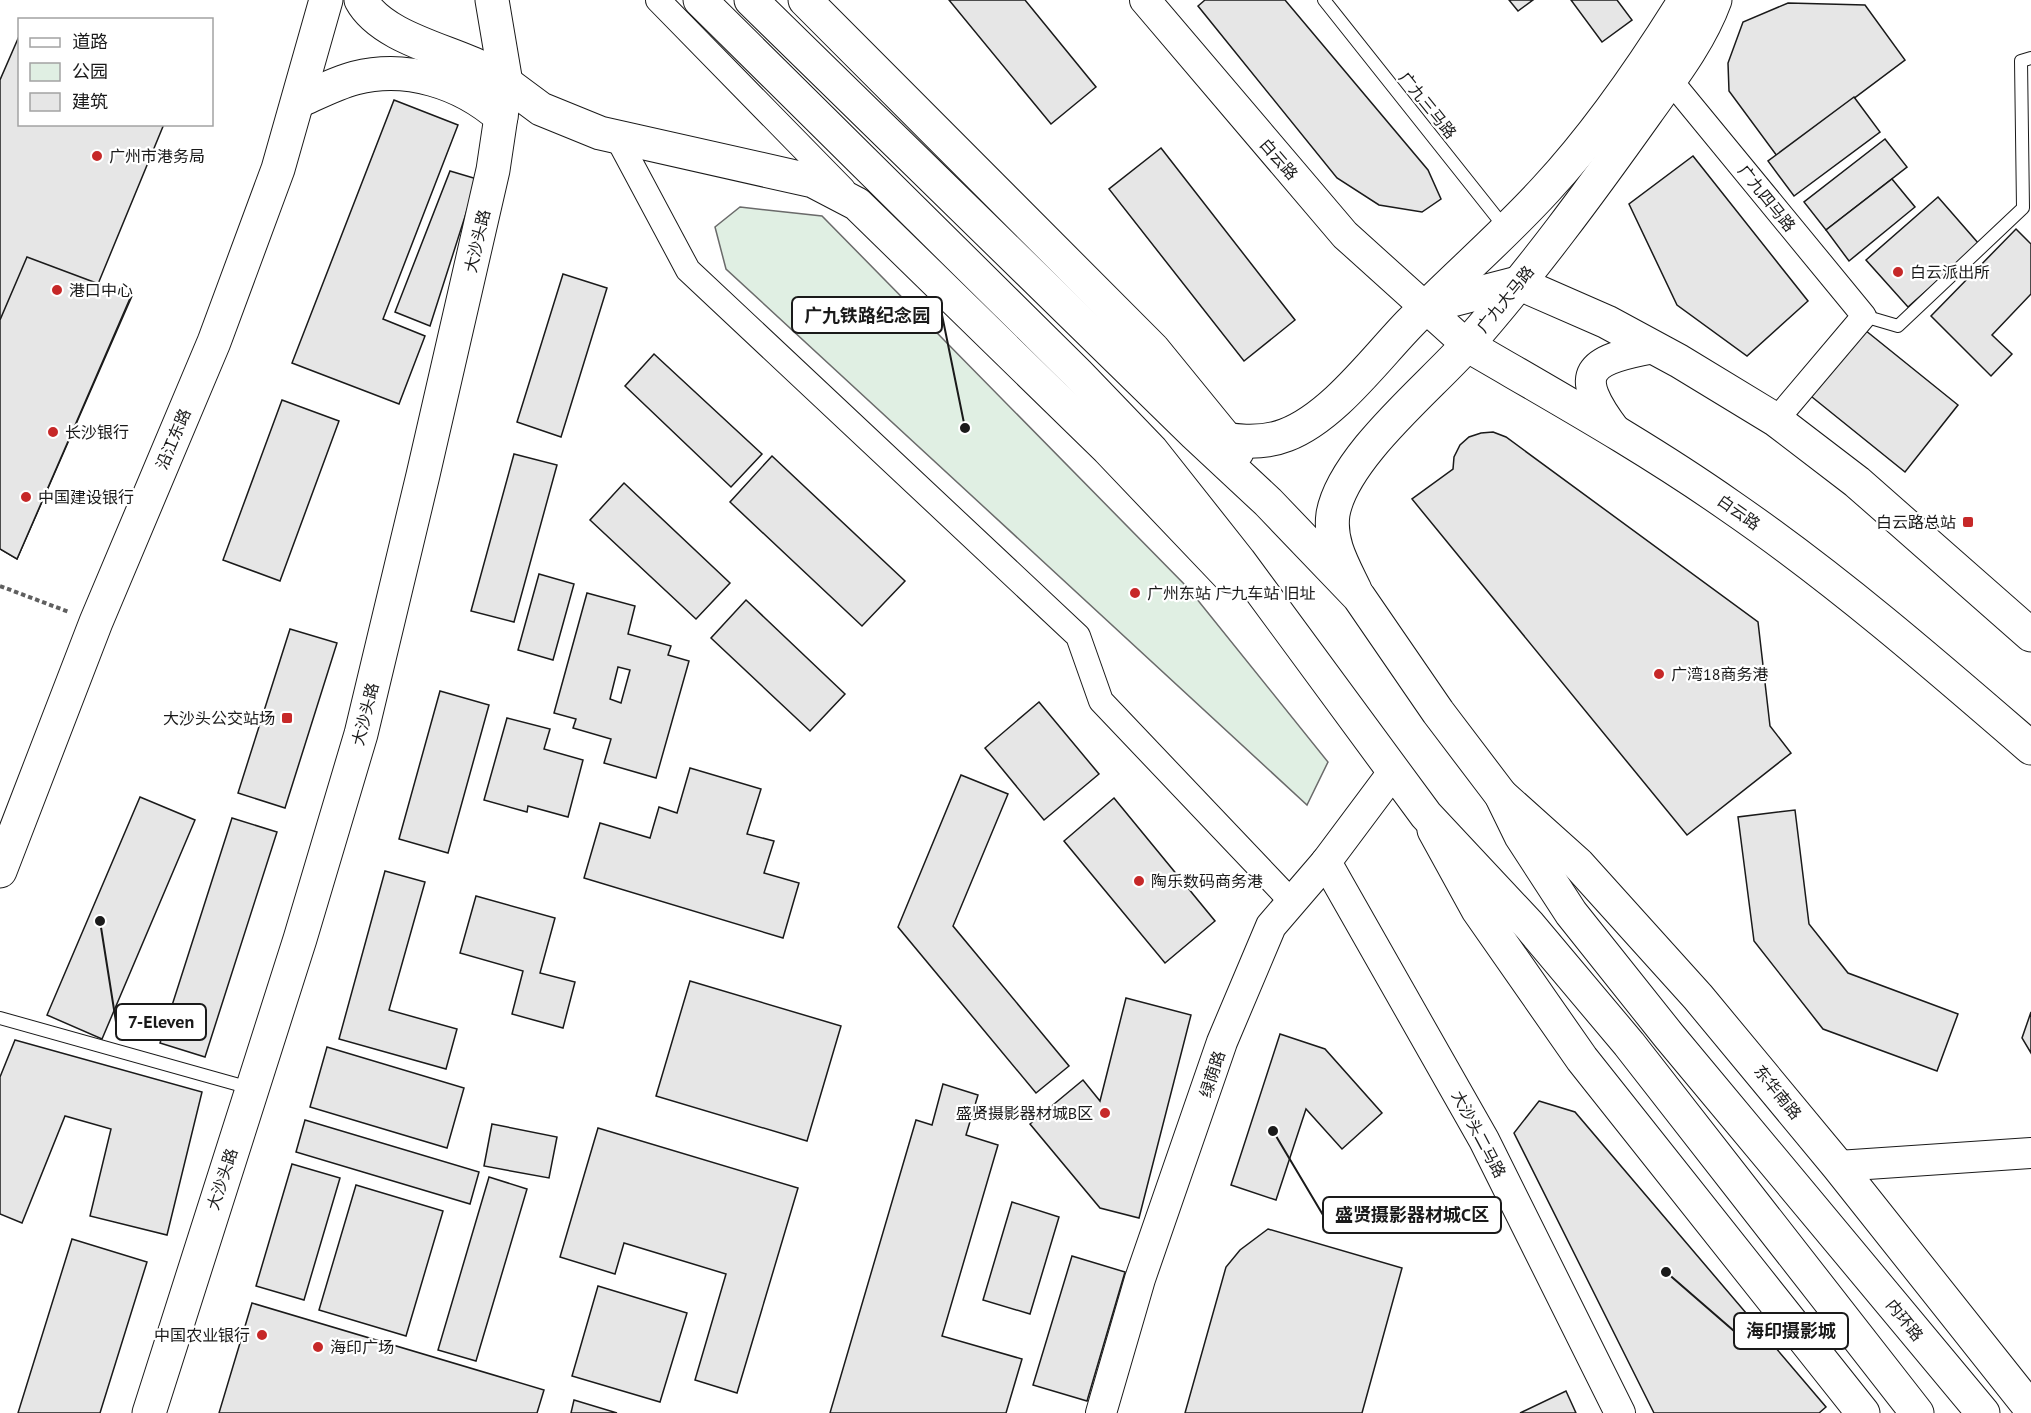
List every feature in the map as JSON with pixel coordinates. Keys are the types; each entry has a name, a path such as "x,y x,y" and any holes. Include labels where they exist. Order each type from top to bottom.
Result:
{"main road":[{"name":"沿江东路","path":"0,870 96,622 214,342 278,169 326,0"},
{"path":"361,0 364,6 386,25 482,68 541,109 618,139 802,178 857,204 1108,450 1193,540 1295,640"},
{"name":"大沙头路","path":"149,1413 252,1089 360,734 437,419 493,170 506,83 492,0"},
{"path":"700,0 1077,373 1152,451 1239,561 1426,815 1529,925 1598,1007 1917,1413"},
{"path":"751,0 1195,434 1268,502 1359,597 1438,712 1501,795"},
{"path":"806,0 1153,349 1230,441 1268,502"},
{"path":"1195,434 1230,441 1285,436 1310,423 1345,392 1425,307 1507,230 1579,152 1637,74 1685,0"},
{"name":"广九大马路","path":"1359,597 1339,559 1332,537 1334,512 1342,489 1384,432 1467,345 1590,193 1670,80 1695,40 1715,0"},
{"path":"299,101 352,79 381,73 410,74 452,85 481,99 501,117"},
{"path":"1425,307 1518,283 1607,322 1776,420 1857,482 2031,635"},
{"name":"白云路","path":"1467,345 1616,431 1730,506 1787,547 2031,748"},
{"name":"东华南路","path":"1501,795 1578,864 1623,911 1762,1072 2031,1409"},
{"name":"内环路","path":"1501,795 1521,836 1571,913 1983,1413"},
{"path":"1426,815 1478,910 1582,1059 1863,1413"}],"street":[{"path":"658,0 857,204"},
{"name":"白云路","path":"1145,0 1345,235 1467,345"},
{"name":"广九四马路","path":"1670,80 1864,316"},
{"path":"618,139 688,270 1078,636 1101,701 1292,902"},
{"path":"1776,420 1864,316"},
{"path":"1616,431 1596,405 1590,389 1592,373 1603,362 1618,354 1654,348"},
{"name":"绿荫路","path":"1101,1413 1140,1279 1236,1005 1271,926 1326,862 1394,771"},
{"name":"大沙头二马路","path":"1326,862 1484,1140 1620,1413"},
{"path":"1838,1166 2031,1153"}],"lane":[{"name":"广九三马路","path":"1324,0 1507,230"},
{"path":"1864,316 1898,326 2023,208 2021,61 2031,58"},
{"path":"0,1018 252,1089"}],"path":[{"path":"0,586 96,622"}],"green space":[{"path":"740,207 822,216 1188,588 1328,762 1307,805 726,269 715,227"}],"building":[{"path":"949,0 1025,0 1096,87 1051,124"},
{"path":"1205,0 1285,0 1428,170 1441,199 1422,212 1379,205 1337,178 1198,6"},
{"path":"1509,0 1533,0 1518,11"},
{"path":"1571,0 1617,0 1632,20 1602,42"},
{"path":"1788,3 1865,5 1905,60 1777,156 1729,91 1728,63 1743,22"},
{"name":"港口中心","path":"18,39 18,126 163,126 98,284 132,296 17,559 0,549 0,80"},
{"path":"1854,97 1880,132 1794,196 1768,161"},
{"path":"394,100 458,125 383,319 425,336 399,404 292,363"},
{"path":"1885,139 1907,167 1826,230 1804,202"},
{"path":"1161,148 1295,320 1244,361 1109,189"},
{"path":"1693,156 1808,301 1747,356 1677,305 1629,204"},
{"path":"450,171 477,179 430,326 395,312"},
{"path":"1892,179 1915,207 1849,261 1826,230"},
{"path":"1938,197 1979,244 1908,307 1866,260"},
{"path":"2016,229 2031,244 2031,294 1992,335 2012,354 1991,376 1931,316"},
{"path":"27,257 131,296 17,559 0,549 0,320"},
{"path":"563,274 607,288 561,437 517,422"},
{"path":"1860,326 1958,405 1905,472 1807,393"},
{"path":"654,354 762,454 731,487 625,386"},
{"path":"282,400 339,421 280,581 223,560"},
{"name":"广湾18商务港","path":"1493,432 1506,437 1758,622 1770,726 1791,753 1687,835 1412,499 1453,469 1454,457 1460,445 1469,437"},
{"path":"514,454 557,465 514,622 471,611"},
{"path":"772,456 905,581 862,626 730,502"},
{"path":"624,483 730,583 696,619 590,520"},
{"path":"539,574 574,584 553,660 518,650"},
{"path":"587,593 635,606 628,634 671,646 668,655 689,661 656,778 604,763 611,739 573,728 576,719 554,713","holes":["618,667 630,670 621,703 610,699"]},
{"path":"746,600 845,694 810,731 711,638"},
{"name":"大沙头公交站场","path":"290,629 337,643 285,808 238,793"},
{"path":"440,691 489,705 448,853 399,839"},
{"path":"1039,702 1099,774 1044,820 985,748"},
{"path":"507,718 550,729 544,749 583,760 568,817 528,806 527,812 484,800"},
{"path":"690,768 761,789 747,834 774,841 764,873 799,883 783,938 584,878 600,823 650,838 659,807 677,813"},
{"path":"961,775 1008,794 953,926 1069,1066 1036,1093 898,927"},
{"path":"140,797 195,820 102,1039 47,1015"},
{"name":"陶乐数码商务港","path":"1114,798 1215,921 1165,963 1064,841"},
{"path":"1795,810 1809,924 1848,973 1958,1014 1937,1071 1823,1029 1754,941 1738,817"},
{"path":"232,818 277,832 205,1057 160,1043"},
{"path":"385,871 425,882 389,1010 457,1029 446,1069 339,1039"},
{"path":"476,896 555,918 540,973 575,982 563,1028 512,1014 523,971 460,953"},
{"path":"690,981 841,1026 807,1141 656,1096"},
{"name":"盛贤摄影器材城B区","path":"1126,998 1191,1015 1139,1218 1100,1208 1030,1124 1083,1080 1100,1101"},
{"path":"2031,1012 2031,1053 2022,1038"},
{"path":"1280,1034 1325,1049 1382,1113 1342,1149 1306,1109 1276,1200 1231,1185"},
{"path":"15,1040 202,1092 167,1235 90,1216 111,1129 65,1116 22,1223 0,1214 0,1077"},
{"path":"327,1047 464,1088 447,1148 310,1107"},
{"path":"943,1084 978,1095 966,1135 998,1145 942,1336 1022,1359 1006,1413 830,1413 916,1120 932,1125"},
{"path":"1539,1101 1575,1112 1826,1407 1819,1413 1654,1413 1514,1133"},
{"path":"305,1120 479,1172 470,1204 296,1152"},
{"path":"492,1124 557,1137 549,1178 484,1166"},
{"path":"598,1128 798,1188 737,1393 695,1380 726,1274 624,1243 615,1274 560,1257"},
{"path":"292,1164 340,1178 304,1300 256,1286"},
{"path":"489,1177 527,1189 476,1361 438,1350"},
{"path":"356,1185 443,1211 406,1336 319,1310"},
{"path":"1012,1202 1059,1217 1030,1314 983,1300"},
{"path":"1268,1229 1402,1268 1362,1413 1185,1413 1226,1267 1240,1250"},
{"path":"72,1239 147,1262 100,1413 18,1413"},
{"path":"1072,1256 1125,1272 1087,1401 1033,1385"},
{"path":"598,1286 687,1313 660,1402 572,1376"},
{"name":"海印广场","path":"252,1303 544,1390 537,1413 219,1413"},
{"path":"1566,1391 1576,1413 1520,1413"},
{"path":"574,1400 617,1413 571,1413"}],"place":[{"name":"广州市港务局","path":"97,156"},
{"name":"白云派出所","path":"1898,272"},
{"name":"港口中心","path":"57,290"},
{"name":"广九铁路纪念园","path":"965,428"},
{"name":"长沙银行","path":"53,432"},
{"name":"中国建设银行","path":"26,497"},
{"name":"白云路总站","path":"1968,522"},
{"name":"广州东站 广九车站 旧址","path":"1135,593"},
{"name":"广湾18商务港","path":"1659,674"},
{"name":"大沙头公交站场","path":"287,718"},
{"name":"陶乐数码商务港","path":"1139,881"},
{"name":"7-Eleven","path":"100,921"},
{"name":"盛贤摄影器材城B区","path":"1105,1113"},
{"name":"盛贤摄影器材城C区","path":"1273,1131"},
{"name":"海印摄影城","path":"1666,1272"},
{"name":"中国农业银行","path":"262,1335"},
{"name":"海印广场","path":"318,1347"}]}
